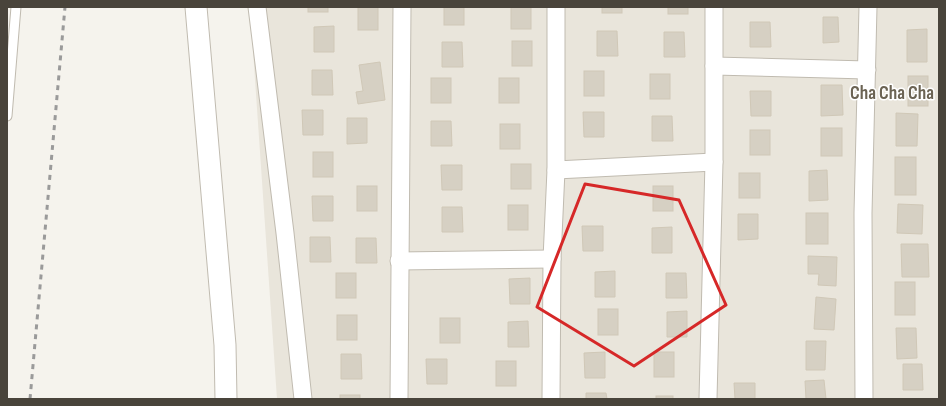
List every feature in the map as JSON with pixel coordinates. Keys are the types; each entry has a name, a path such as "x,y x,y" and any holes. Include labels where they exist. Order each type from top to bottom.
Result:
{"street":[{"path":"196,7 225,345 226,399"},
{"path":"256,7 286,233 303,399"},
{"path":"399,399 402,7"},
{"path":"551,399 552,259 556,170 556,7"},
{"path":"708,399 714,162 714,7"},
{"path":"864,399 863,213 868,7"},
{"path":"714,66 867,70"},
{"path":"556,170 714,162"},
{"path":"399,261 552,259"}],"lane":[{"path":"7,116 16,7"}],"highlighted area":[{"path":"585,184 679,200 726,305 634,366 537,307"}],"shaded area":[{"path":"250,7 939,7 939,399 277,399"}],"building":[{"path":"308,7 328,7 328,12 308,12"},
{"path":"358,7 378,7 378,30 358,30"},
{"path":"444,7 464,7 464,25 444,25"},
{"path":"511,7 531,7 531,29 511,29"},
{"path":"602,7 622,7 622,13 602,13"},
{"path":"668,7 688,7 688,14 668,14"},
{"path":"823,17 838,17 839,42 823,43"},
{"path":"750,22 770,22 771,47 750,47"},
{"path":"334,26 334,52 314,52 314,27"},
{"path":"927,29 927,62 907,62 907,30"},
{"path":"597,31 617,31 618,56 597,56"},
{"path":"664,32 684,32 685,57 664,57"},
{"path":"512,41 532,41 532,66 512,66"},
{"path":"442,42 462,42 463,67 442,67"},
{"path":"380,62 385,100 358,104 356,92 363,91 359,65"},
{"path":"312,70 332,70 333,95 312,95"},
{"path":"584,71 604,71 604,96 584,96"},
{"path":"650,74 670,74 670,99 650,99"},
{"path":"908,76 928,76 928,106 908,106"},
{"path":"431,78 451,78 451,103 431,103"},
{"path":"499,78 519,78 519,103 499,103"},
{"path":"821,85 842,85 843,115 821,116"},
{"path":"750,91 771,91 771,116 751,116"},
{"path":"302,110 323,110 323,135 303,135"},
{"path":"583,112 604,112 604,137 584,137"},
{"path":"896,113 918,114 917,146 896,146"},
{"path":"652,116 672,116 673,141 652,141"},
{"path":"347,118 367,118 367,143 347,144"},
{"path":"431,121 451,121 452,146 431,146"},
{"path":"500,124 520,124 520,149 500,149"},
{"path":"821,128 842,128 842,156 821,156"},
{"path":"750,130 770,130 770,155 750,155"},
{"path":"313,152 333,152 333,177 313,177"},
{"path":"895,157 916,157 916,195 895,195"},
{"path":"511,164 531,164 531,189 511,189"},
{"path":"441,165 462,165 462,190 442,190"},
{"path":"827,170 828,200 809,201 809,171"},
{"path":"739,173 760,173 760,198 739,198"},
{"path":"357,186 377,186 377,211 357,211"},
{"path":"653,186 673,186 673,211 653,211"},
{"path":"312,196 333,196 333,221 313,221"},
{"path":"898,204 923,205 922,234 897,233"},
{"path":"508,205 528,205 528,230 508,230"},
{"path":"442,207 462,207 463,232 442,232"},
{"path":"806,213 828,213 828,244 806,244"},
{"path":"738,214 758,214 758,239 738,240"},
{"path":"582,226 603,226 603,251 583,251"},
{"path":"672,227 672,253 652,253 652,228"},
{"path":"310,237 330,237 331,262 310,262"},
{"path":"356,238 376,238 377,263 356,263"},
{"path":"901,244 928,244 929,277 902,277"},
{"path":"808,256 837,257 836,286 818,285 819,274 808,274"},
{"path":"615,271 615,297 595,297 595,272"},
{"path":"336,273 356,273 356,298 336,298"},
{"path":"666,273 686,273 687,298 666,298"},
{"path":"530,278 530,304 510,304 509,279"},
{"path":"895,282 915,282 915,315 895,315"},
{"path":"816,297 836,299 834,330 814,329"},
{"path":"598,309 618,309 618,335 598,335"},
{"path":"687,311 687,337 667,337 667,312"},
{"path":"337,315 357,315 357,340 337,340"},
{"path":"440,318 460,318 460,343 440,343"},
{"path":"528,321 529,347 508,347 508,322"},
{"path":"896,328 916,328 917,358 897,359"},
{"path":"806,341 826,341 825,370 806,370"},
{"path":"605,352 605,378 585,378 584,353"},
{"path":"654,352 674,352 674,377 654,377"},
{"path":"341,354 361,354 362,379 341,379"},
{"path":"426,359 447,359 447,384 427,384"},
{"path":"496,361 516,361 516,386 496,386"},
{"path":"903,364 922,364 923,390 903,390"},
{"path":"824,380 826,399 806,399 805,381"},
{"path":"734,383 755,383 755,399 735,399"},
{"path":"586,393 606,393 607,399 586,399"},
{"path":"340,395 360,395 360,399 340,399"},
{"path":"656,396 673,396 673,399 656,399"}],"railway":[{"path":"30,399 65,7"}],"district":[{"name":"Cha Cha Cha","path":"892,93"}]}
